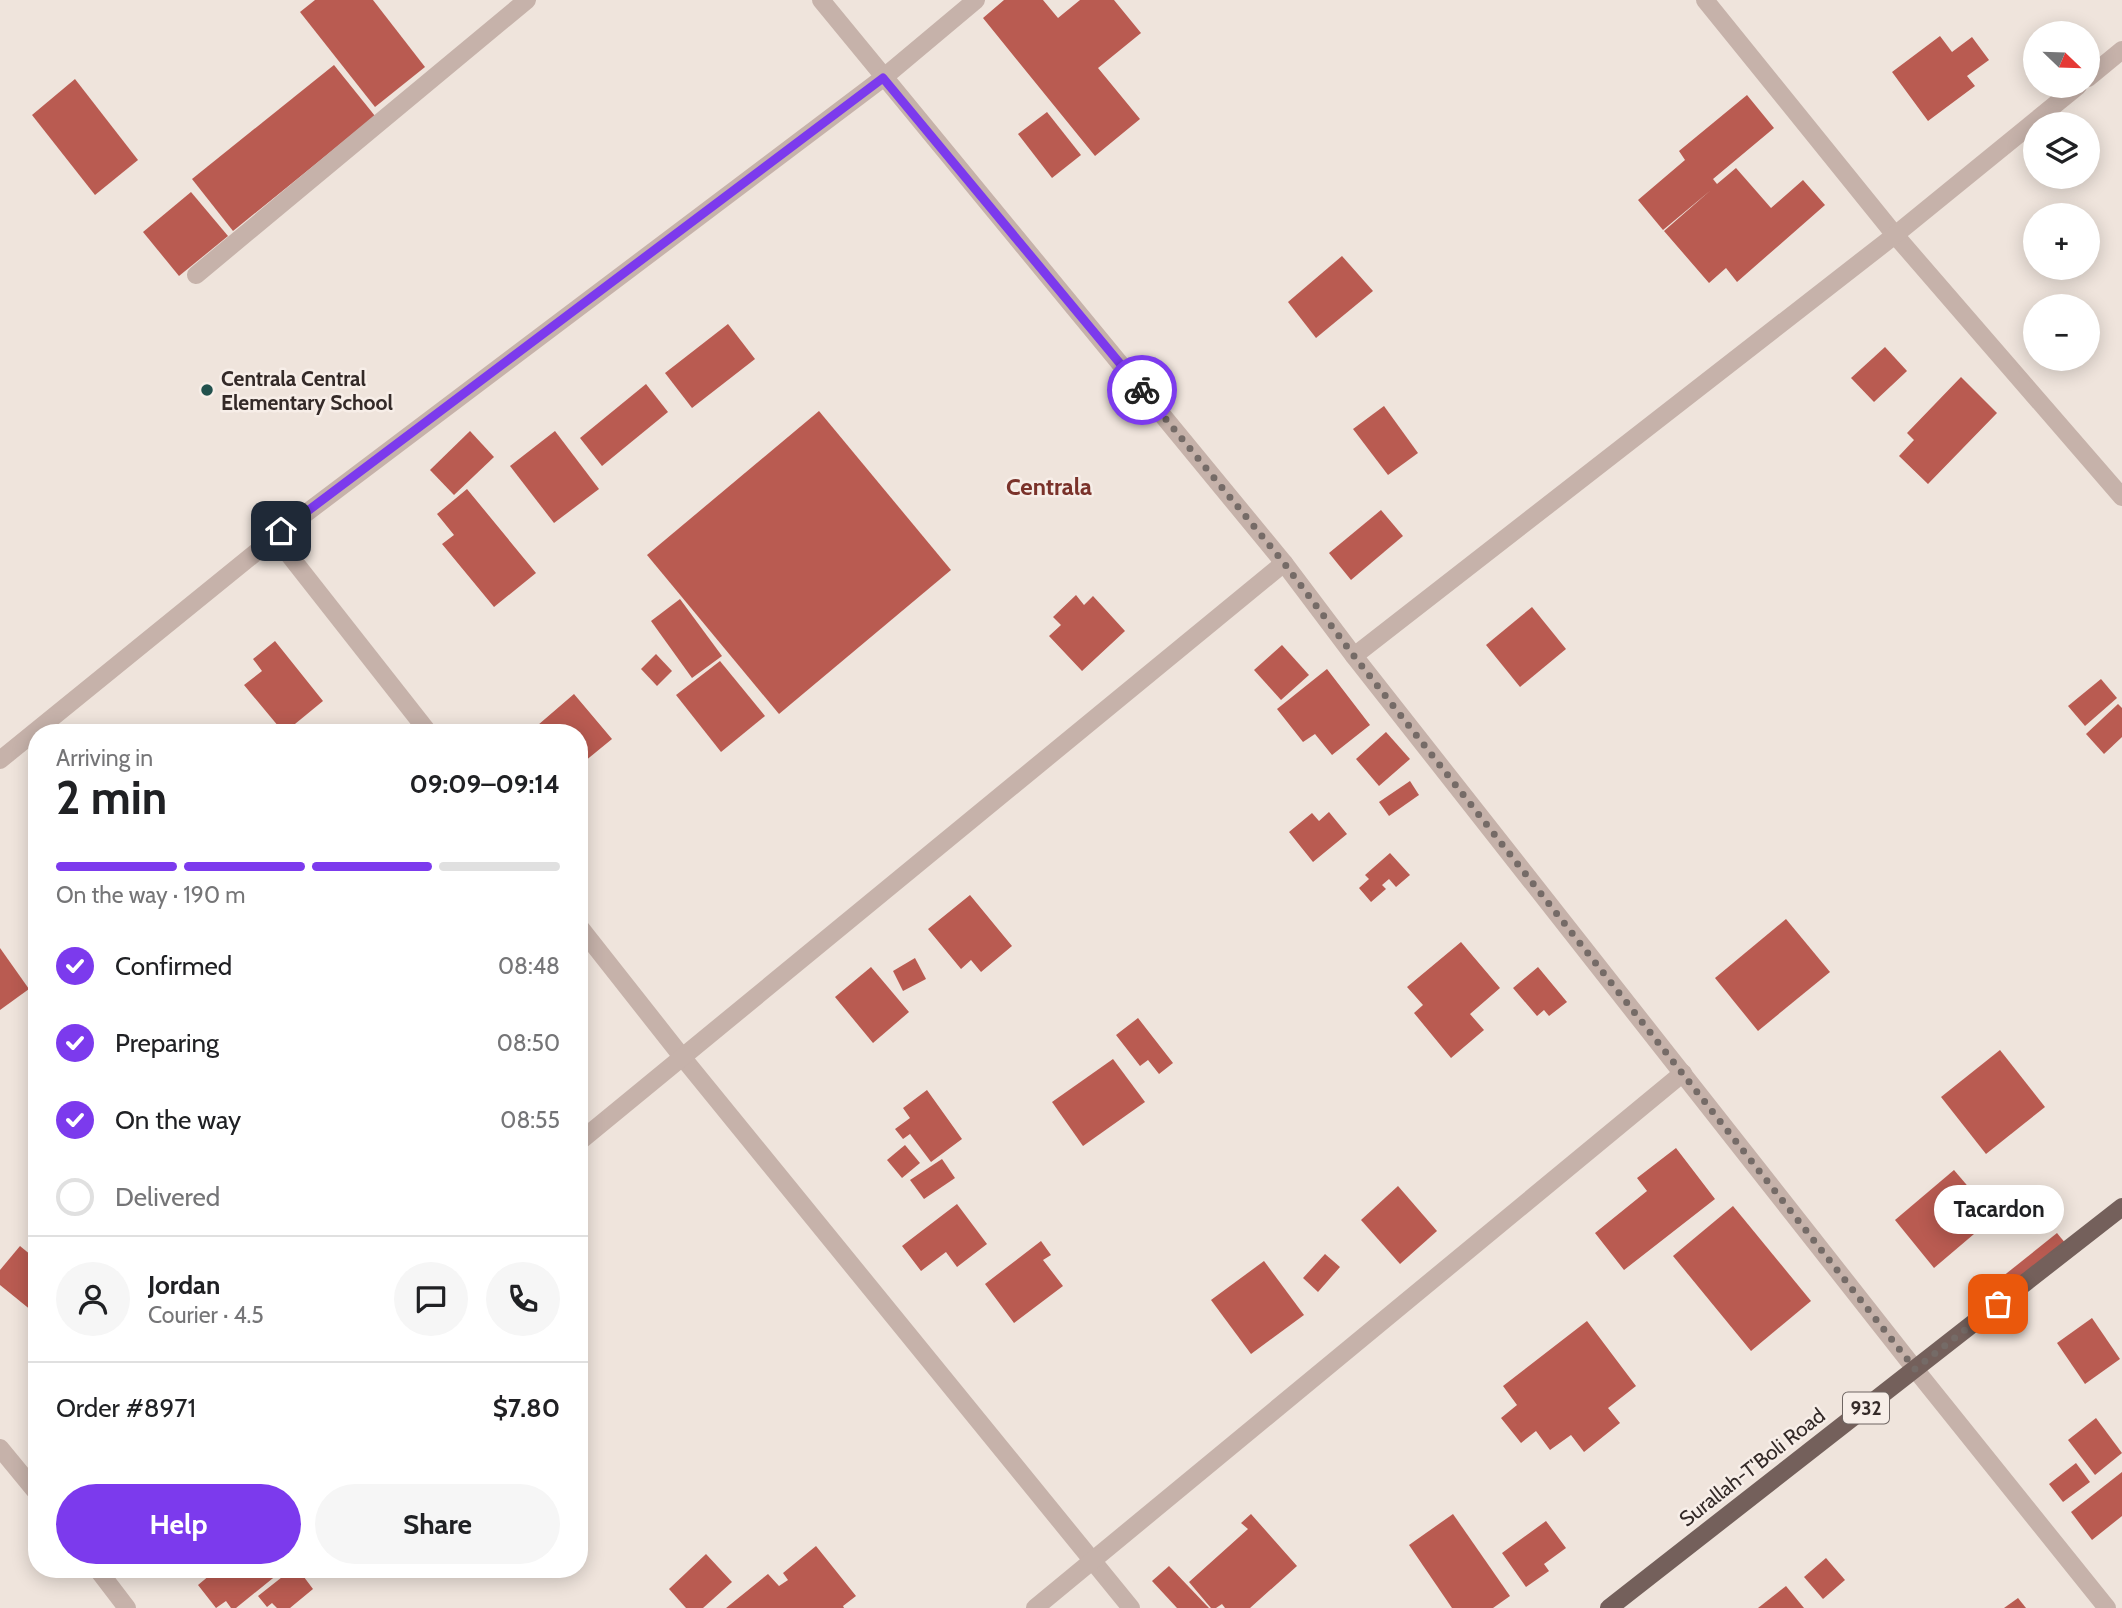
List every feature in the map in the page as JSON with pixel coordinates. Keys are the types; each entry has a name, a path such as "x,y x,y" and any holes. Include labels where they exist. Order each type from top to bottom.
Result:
{"main road":[{"name":"Surallah-T'Boli Road","path":"1609,1608 2122,1207"}],"street":[{"path":"197,275 527,0"},
{"path":"821,0 1284,563 1354,656 1915,1369 2107,1608"},
{"path":"44,724 275,537 883,78 976,0"},
{"path":"1705,0 1895,235 2122,496"},
{"path":"2100,68 2122,50"},
{"path":"1354,656 1895,235 2063,98"},
{"path":"275,537 422,724"},
{"path":"588,1135 1284,563"},
{"path":"0,760 28,737"},
{"path":"588,937 1131,1608"},
{"path":"1035,1608 1683,1073"},
{"path":"0,1448 28,1482"},
{"path":"104,1578 127,1608"}],"building":[{"path":"315,0 373,0 425,67 375,107 300,12"},
{"path":"1004,0 1043,0 1058,18 1080,0 1114,0 1141,33 1098,68 1140,119 1095,156 983,18"},
{"path":"1940,36 1952,52 1972,37 1989,60 1967,76 1975,86 1928,121 1892,72"},
{"path":"334,65 375,116 233,231 192,179"},
{"path":"75,79 138,160 95,195 32,115"},
{"path":"1747,95 1774,128 1713,179 1717,184 1736,168 1771,208 1803,180 1825,205 1737,282 1726,268 1709,283 1664,231 1711,190 1663,230 1638,200 1685,160 1679,151"},
{"path":"1047,112 1081,155 1052,178 1018,134"},
{"path":"191,192 228,236 179,276 143,232"},
{"path":"1342,256 1373,291 1316,338 1288,302"},
{"path":"728,324 755,359 692,408 665,373"},
{"path":"1885,347 1907,371 1874,402 1851,378"},
{"path":"1961,377 1997,413 1928,484 1899,456 1914,440 1907,433"},
{"path":"646,384 668,412 602,466 580,438"},
{"path":"1384,406 1418,453 1388,475 1353,429"},
{"path":"819,411 951,570 779,714 647,555"},
{"path":"470,431 494,457 454,495 430,470"},
{"path":"555,431 599,489 554,523 510,466"},
{"path":"467,489 536,573 494,607 442,544 454,535 437,514"},
{"path":"1381,510 1403,536 1351,580 1329,553"},
{"path":"1076,595 1084,605 1093,596 1125,631 1082,671 1049,636 1061,625 1053,617"},
{"path":"680,599 722,656 692,678 651,621"},
{"path":"1532,607 1566,649 1520,687 1486,645"},
{"path":"275,641 323,701 295,724 276,724 244,685 262,671 253,659"},
{"path":"1282,645 1309,675 1281,700 1254,670"},
{"path":"656,654 672,671 657,686 641,669"},
{"path":"720,661 765,716 721,752 676,695"},
{"path":"1327,669 1370,725 1332,755 1315,734 1303,742 1277,709"},
{"path":"2101,679 2117,698 2085,726 2068,706"},
{"path":"574,694 612,739 588,759 588,724 539,724"},
{"path":"2118,704 2122,708 2122,737 2104,754 2086,734"},
{"path":"1386,732 1410,759 1379,786 1356,759"},
{"path":"1410,781 1419,795 1389,816 1379,802"},
{"path":"1329,812 1347,834 1313,862 1289,832 1312,813 1319,821"},
{"path":"1390,853 1410,875 1396,887 1389,879 1382,885 1386,889 1371,902 1359,888 1369,879 1365,875"},
{"path":"970,895 1012,946 981,972 971,960 961,969 928,929"},
{"path":"1786,919 1830,972 1758,1031 1715,978"},
{"path":"1461,942 1500,988 1470,1014 1484,1030 1451,1058 1414,1013 1423,1005 1407,987"},
{"path":"0,948 28,990 0,1010"},
{"path":"915,958 926,979 903,991 893,971"},
{"path":"871,967 909,1012 873,1043 835,997"},
{"path":"1538,967 1567,1002 1549,1016 1544,1010 1537,1016 1513,988"},
{"path":"1138,1018 1173,1063 1159,1074 1148,1060 1140,1066 1116,1035"},
{"path":"2000,1050 2045,1107 1986,1154 1941,1097"},
{"path":"1113,1059 1145,1102 1083,1146 1052,1102"},
{"path":"927,1090 962,1139 931,1162 910,1134 903,1139 895,1129 910,1118 903,1108"},
{"path":"905,1145 920,1163 902,1178 887,1160"},
{"path":"1676,1148 1715,1199 1624,1270 1595,1233 1647,1191 1637,1178"},
{"path":"942,1159 955,1178 924,1199 910,1180"},
{"path":"1954,1170 1994,1217 1934,1268 1895,1220"},
{"path":"1398,1186 1437,1231 1400,1264 1361,1220"},
{"path":"957,1204 987,1244 957,1267 946,1252 921,1271 902,1246"},
{"path":"1733,1206 1811,1301 1751,1351 1673,1256"},
{"path":"2057,1233 2066,1244 2006,1292 1997,1281"},
{"path":"1041,1241 1051,1255 1043,1260 1063,1286 1014,1323 985,1284"},
{"path":"20,1246 28,1253 28,1308 0,1285 0,1270"},
{"path":"1325,1254 1340,1267 1318,1292 1303,1278"},
{"path":"1264,1261 1304,1315 1251,1354 1211,1300"},
{"path":"1992,1284 2002,1296 1988,1309 1977,1298"},
{"path":"2092,1318 2120,1359 2085,1384 2057,1343"},
{"path":"1587,1321 1636,1386 1608,1408 1620,1423 1584,1452 1571,1435 1550,1450 1536,1431 1521,1443 1501,1418 1517,1405 1503,1386"},
{"path":"2096,1418 2122,1453 2095,1475 2068,1440"},
{"path":"2076,1463 2090,1482 2063,1502 2049,1484"},
{"path":"2122,1472 2122,1516 2092,1540 2071,1512"},
{"path":"1251,1514 1297,1566 1250,1608 1225,1608 1222,1604 1211,1608 1189,1582 1248,1529 1241,1523"},
{"path":"1453,1514 1510,1596 1493,1608 1452,1608 1409,1545"},
{"path":"1546,1521 1566,1548 1544,1564 1549,1571 1526,1587 1502,1553"},
{"path":"816,1546 856,1596 843,1606 844,1608 726,1608 768,1574 779,1586 788,1580 783,1573"},
{"path":"706,1554 732,1582 703,1608 686,1608 669,1589"},
{"path":"1826,1558 1845,1580 1823,1599 1804,1577"},
{"path":"1169,1566 1209,1608 1177,1608 1152,1581"},
{"path":"206,1578 273,1578 236,1608 231,1608 226,1601 216,1608 198,1585"},
{"path":"281,1578 305,1578 313,1589 290,1608 277,1608 272,1603 267,1607 258,1596"},
{"path":"1786,1586 1804,1608 1758,1608"},
{"path":"2018,1598 2026,1608 2004,1608"}],"way so far":[{"path":"1142,390 1284,563 1354,656 1915,1369 1998,1304"}],"place":[{"name":"Centrala Central Elementary School","path":"207,390"},
{"name":"Tacardon","path":"1998,1304"}],"district":[{"name":"Centrala","path":"1049,486"}],"route":[{"path":"281,531 883,78 1142,390"}]}
